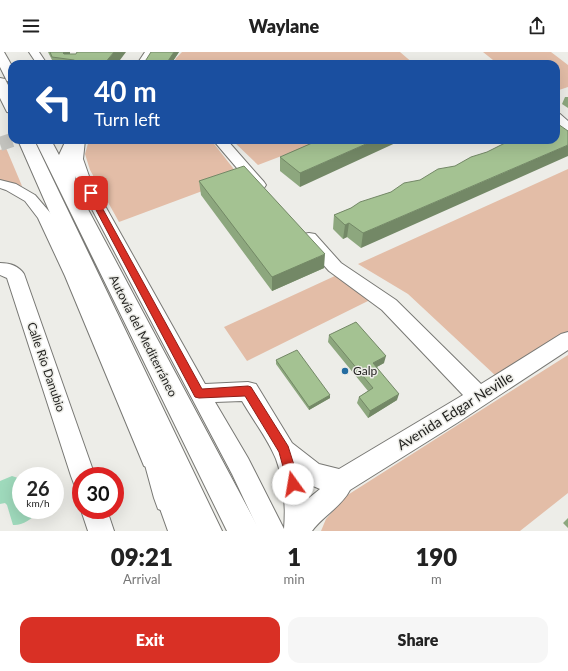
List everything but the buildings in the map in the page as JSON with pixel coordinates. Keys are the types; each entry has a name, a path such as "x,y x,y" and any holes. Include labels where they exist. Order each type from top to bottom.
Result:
{"highway":[{"path":"0,82 8,100"},
{"name":"Autovía del Mediterráneo","path":"28,144 206,531"},
{"name":"Autovía del Mediterráneo","path":"45,144 244,531"},
{"path":"66,187 68,156 72,144"},
{"path":"69,265 108,320"},
{"path":"134,376 169,498"}],"street":[{"path":"560,120 568,127"},
{"path":"78,144 76,159 83,179 199,394 240,466 272,531"},
{"path":"224,144 268,194"},
{"path":"0,184 11,187 30,198 45,216 69,265 182,531"},
{"path":"299,228 335,267 389,305 479,397"},
{"name":"Calle Río Danubio","path":"0,269 5,269 15,274 80,467"},
{"name":"Avenida Edgar Neville","path":"297,531 304,520 317,507 336,492 342,482 568,340"},
{"path":"199,394 248,391 284,450 299,465 318,477 329,481 342,482"},
{"path":"284,450 291,472 296,497 298,514 297,531"},
{"path":"97,519 101,531"}],"shaded area":[{"path":"182,52 400,52 409,60 175,60"},
{"path":"483,52 551,52 568,65 568,87 560,90 560,60 493,60"},
{"path":"88,144 214,144 240,177 119,222 90,170 85,154"},
{"path":"236,144 310,144 305,147 258,165"},
{"path":"6,148 22,186 0,181 0,150"},
{"path":"568,169 568,334 497,377 408,294 358,264"},
{"path":"337,275 370,300 247,361 224,327"},
{"path":"568,355 568,493 520,531 321,531 326,519 346,496"},
{"path":"12,476 12,519 30,519 23,523 13,525 7,505 5,503 0,504 0,481"}],"tunnel":[{"path":"0,144 8,141"}],"place":[{"name":"Galp","path":"345,371"}],"route":[{"path":"91,193 199,394 248,391 284,450 293,484"}]}
